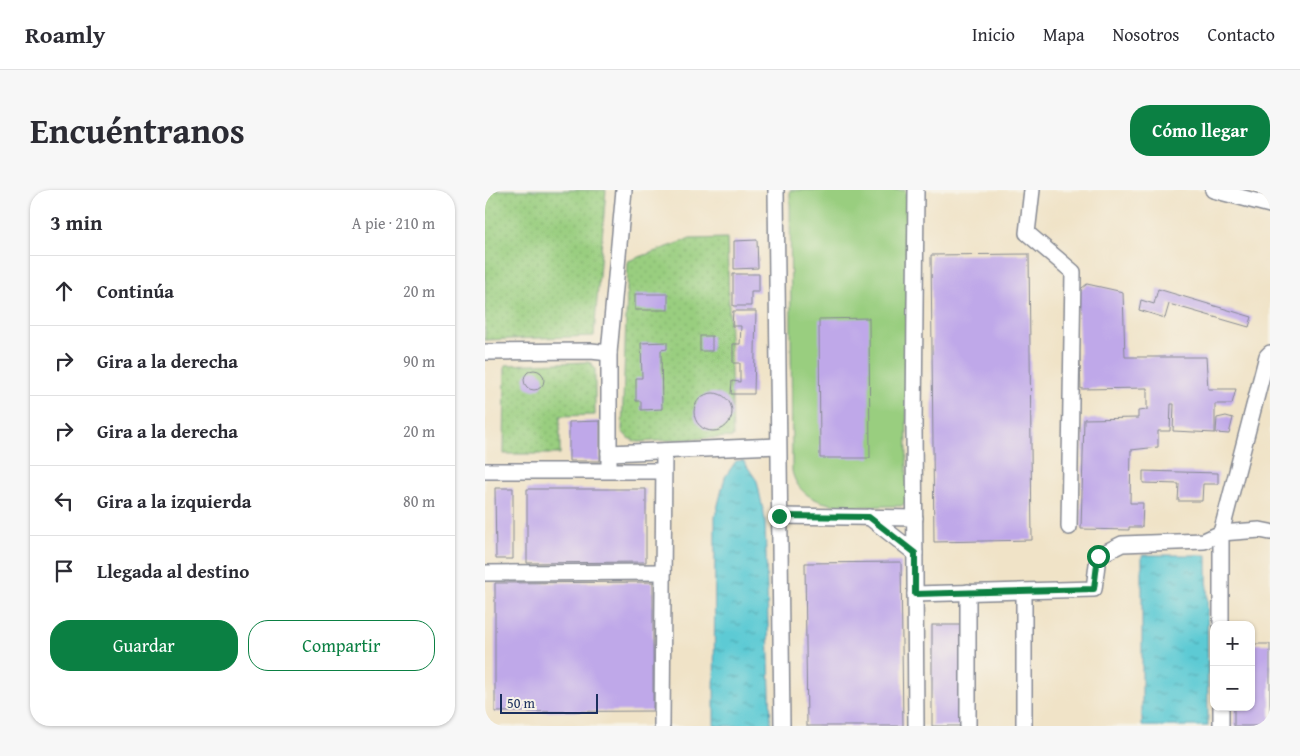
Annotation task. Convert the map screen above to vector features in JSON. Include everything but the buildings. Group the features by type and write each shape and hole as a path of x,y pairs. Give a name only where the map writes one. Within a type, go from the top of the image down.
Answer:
{"lane":[{"path":"609,470 609,353 624,190"},
{"path":"776,190 782,726"},
{"path":"916,190 916,726"},
{"path":"1032,190 1027,233 1073,272 1069,527"},
{"path":"1213,190 1270,205"},
{"path":"485,352 591,351 609,353"},
{"path":"1221,621 1221,533 1267,356 1270,353"},
{"path":"609,453 778,446"},
{"path":"662,726 664,451"},
{"path":"485,471 663,471"},
{"path":"779,516 915,518"},
{"path":"869,517 915,553"},
{"path":"915,594 1094,589 1098,556 1122,544 1204,541 1221,533 1260,530 1270,532"},
{"path":"485,573 663,572"},
{"path":"1024,591 1024,726"},
{"path":"968,592 968,726"},
{"path":"1221,711 1221,726"}],"green space":[{"path":"485,190 606,190 594,336 485,340"},
{"path":"790,190 905,190 907,502 901,506 853,506 821,502 808,495 798,485 792,471"},
{"path":"727,238 733,437 637,442 628,438 622,431 628,261 690,239"},
{"path":"591,363 595,369 595,415 560,416 560,454 504,454 505,365"}],"water":[{"path":"743,460 757,481 765,519 771,726 714,726 715,517 725,477 736,461"},
{"path":"1142,555 1207,555 1208,726 1142,726"}],"route":[{"path":"779,516 869,517 915,553 915,594 1094,589 1098,556"}]}
